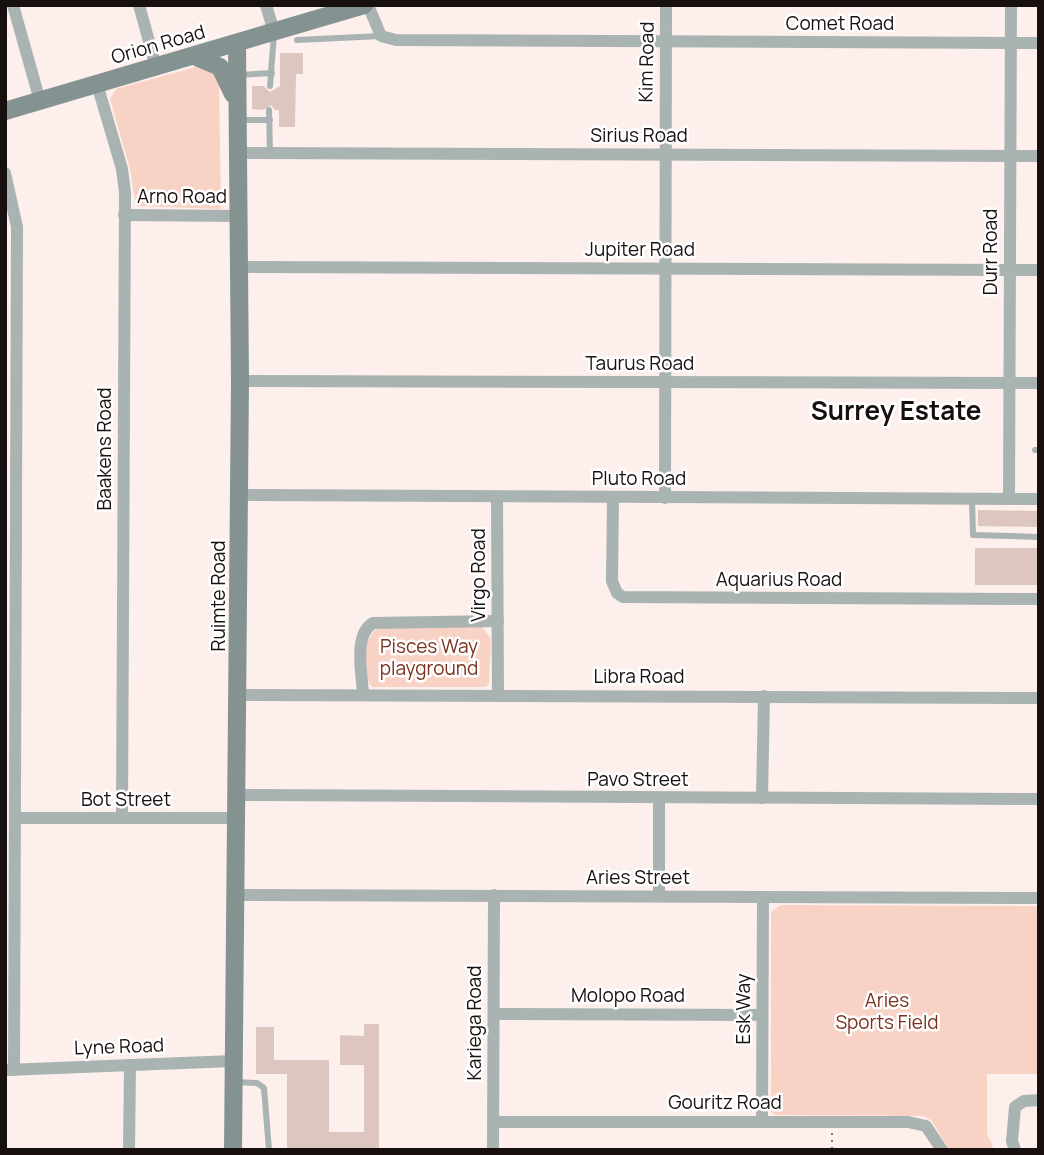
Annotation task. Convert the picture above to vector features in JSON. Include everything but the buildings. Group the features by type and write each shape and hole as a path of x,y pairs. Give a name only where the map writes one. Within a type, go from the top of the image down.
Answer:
{"street":[{"path":"13,5 40,101"},
{"path":"139,5 156,66"},
{"path":"266,5 274,32"},
{"path":"366,5 381,36"},
{"name":"Orion Road","path":"5,111 366,5"},
{"name":"Kim Road","path":"665,498 666,5"},
{"name":"Durr Road","path":"1009,499 1011,5"},
{"name":"Comet Road","path":"381,36 396,40 1039,43"},
{"name":"Ruimte Road","path":"233,1150 240,495 237,43"},
{"path":"194,55 220,66 239,113"},
{"name":"Baakens Road","path":"97,84 124,180 122,818"},
{"name":"Sirius Road","path":"239,153 1039,156"},
{"path":"5,173 17,227 15,818 9,1070"},
{"name":"Arno Road","path":"124,215 239,216"},
{"name":"Jupiter Road","path":"240,267 1039,270"},
{"name":"Taurus Road","path":"240,381 1039,383"},
{"name":"Pluto Road","path":"240,495 1039,499"},
{"name":"Virgo Road","path":"497,496 498,695"},
{"name":"Aquarius Road","path":"613,498 612,581 617,593 623,597 1039,599"},
{"path":"363,694 362,639 364,629 373,623 498,621"},
{"name":"Libra Road","path":"239,695 1039,698"},
{"path":"762,798 764,696"},
{"name":"Pavo Street","path":"237,795 1039,799"},
{"path":"659,798 659,896"},
{"name":"Bot Street","path":"15,818 237,818"},
{"name":"Aries Street","path":"236,895 1039,898"},
{"name":"Kariega Road","path":"493,1150 494,895"},
{"name":"Esk Way","path":"762,1121 763,897"},
{"name":"Molopo Road","path":"494,1014 762,1015"},
{"name":"Lyne Road","path":"9,1070 233,1061"},
{"path":"129,1150 130,1065"},
{"path":"1015,1150 1012,1141 1015,1107 1024,1101 1039,1100"},
{"name":"Gouritz Road","path":"493,1122 917,1123 934,1135 943,1150"}],"lane":[{"path":"270,86 274,32"},
{"path":"298,40 381,36"},
{"path":"238,76 272,73"},
{"path":"269,110 270,153"},
{"path":"239,113 270,120"},
{"path":"972,499 973,535 1039,537"},
{"path":"233,1082 257,1083 264,1088 270,1150"}],"path":[{"path":"832,1129 832,1150"}],"green space":[{"path":"195,67 208,68 216,74 219,84 221,209 136,206 130,169 110,99 116,89"},
{"name":"Pisces Way playground","path":"382,626 482,627 491,639 489,684 486,687 372,687 365,672 365,653 371,636"},
{"name":"Aries Sports Field","path":"781,905 1039,906 1039,1074 987,1074 987,1134 993,1146 990,1150 949,1150 932,1121 924,1116 776,1115 771,1112 771,912"}],"district":[{"name":"Surrey Estate","path":"896,410"}]}
